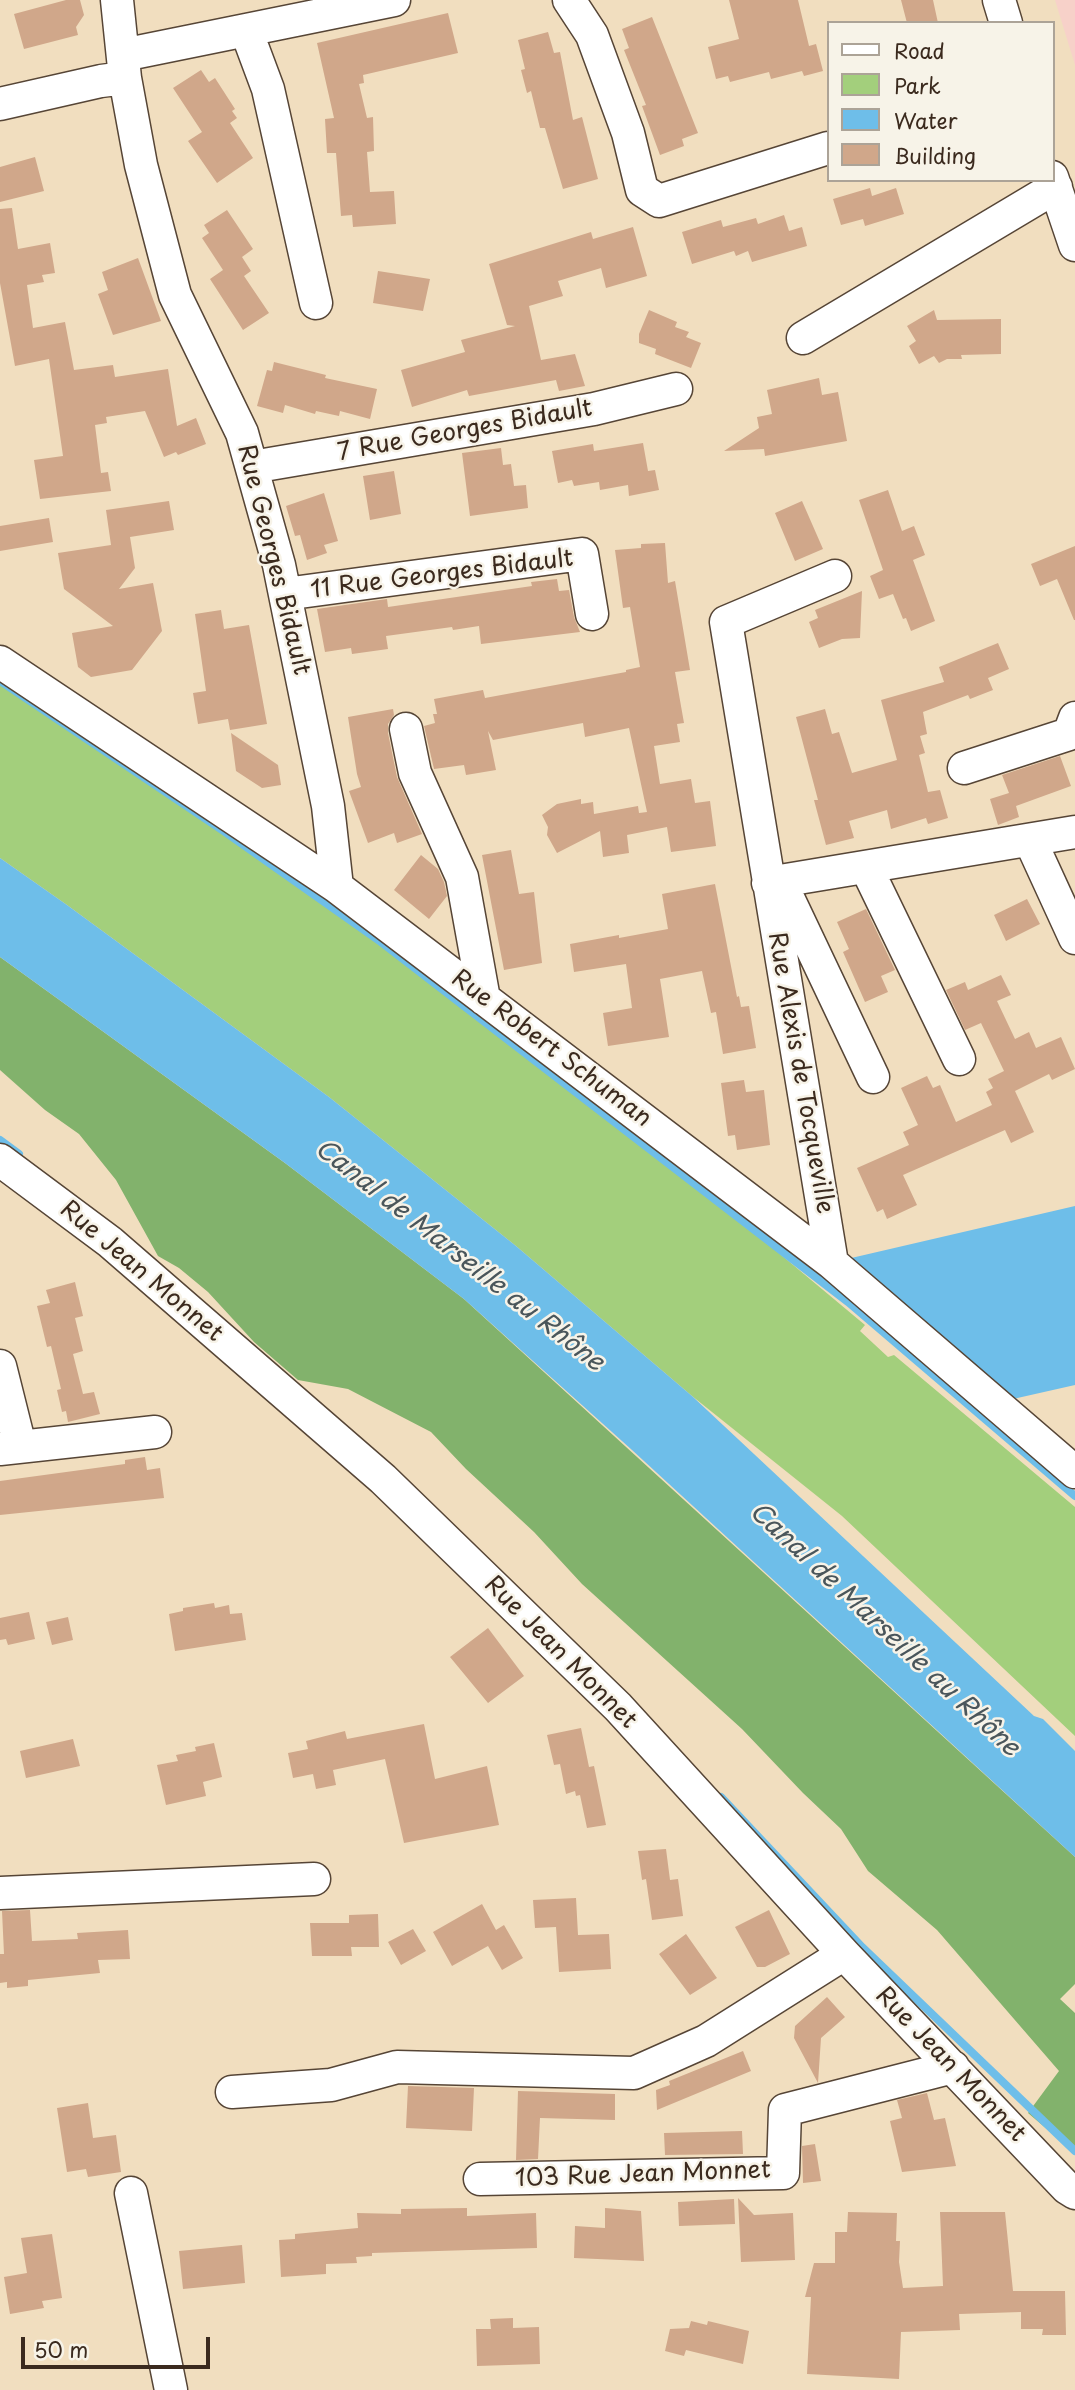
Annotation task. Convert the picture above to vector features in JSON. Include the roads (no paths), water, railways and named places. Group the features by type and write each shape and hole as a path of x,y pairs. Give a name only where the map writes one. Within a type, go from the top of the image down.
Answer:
{"street":[{"name":"Rue Georges Bidault","path":"117,0 124,67 141,165 175,295 242,433 285,594 328,806 337,887"},
{"path":"0,104 101,81 124,67 246,30 394,0"},
{"path":"569,0 592,35 628,133 642,190 659,201 827,148"},
{"path":"999,0 1005,21"},
{"path":"246,30 268,89 316,303"},
{"path":"803,338 1054,182 1075,245"},
{"name":"7 Rue Georges Bidault","path":"252,467 594,409 676,389"},
{"name":"11 Rue Georges Bidault","path":"285,594 582,554 592,614"},
{"name":"Rue Alexis de Tocqueville","path":"832,1263 774,882 726,622 835,576"},
{"name":"Rue Robert Schuman","path":"0,662 337,887 832,1263 1075,1472"},
{"path":"964,768 1069,734 1075,718"},
{"path":"406,729 415,773 462,877 484,999"},
{"path":"873,1077 774,882 1075,832"},
{"path":"1030,839 1075,938"},
{"path":"866,867 959,1059"},
{"name":"Rue Jean Monnet","path":"0,1160 110,1242 383,1479 618,1707 844,1954 1067,2188 1075,2193"},
{"path":"0,1366 10,1448 155,1432"},
{"path":"0,1893 314,1879"},
{"path":"233,2092 331,2085 397,2067 634,2073 706,2041 844,1954"},
{"name":"103 Rue Jean Monnet","path":"480,2179 783,2173 785,2110 953,2067"},
{"path":"131,2193 171,2390"}],"water":[{"name":"Canal de Marseille au Rhône","path":"0,858 329,1097 516,1246 692,1396 1034,1716 1043,1719 1075,1751 1075,1857 464,1299 285,1163 0,957"},
{"path":"1075,1206 1075,1385 1013,1399 847,1259"}],"waterway":[{"path":"0,681 225,832 381,942 848,1302 1075,1496"},
{"path":"0,1140 19,1154"},
{"path":"721,1797 862,1947 1075,2151"}]}
